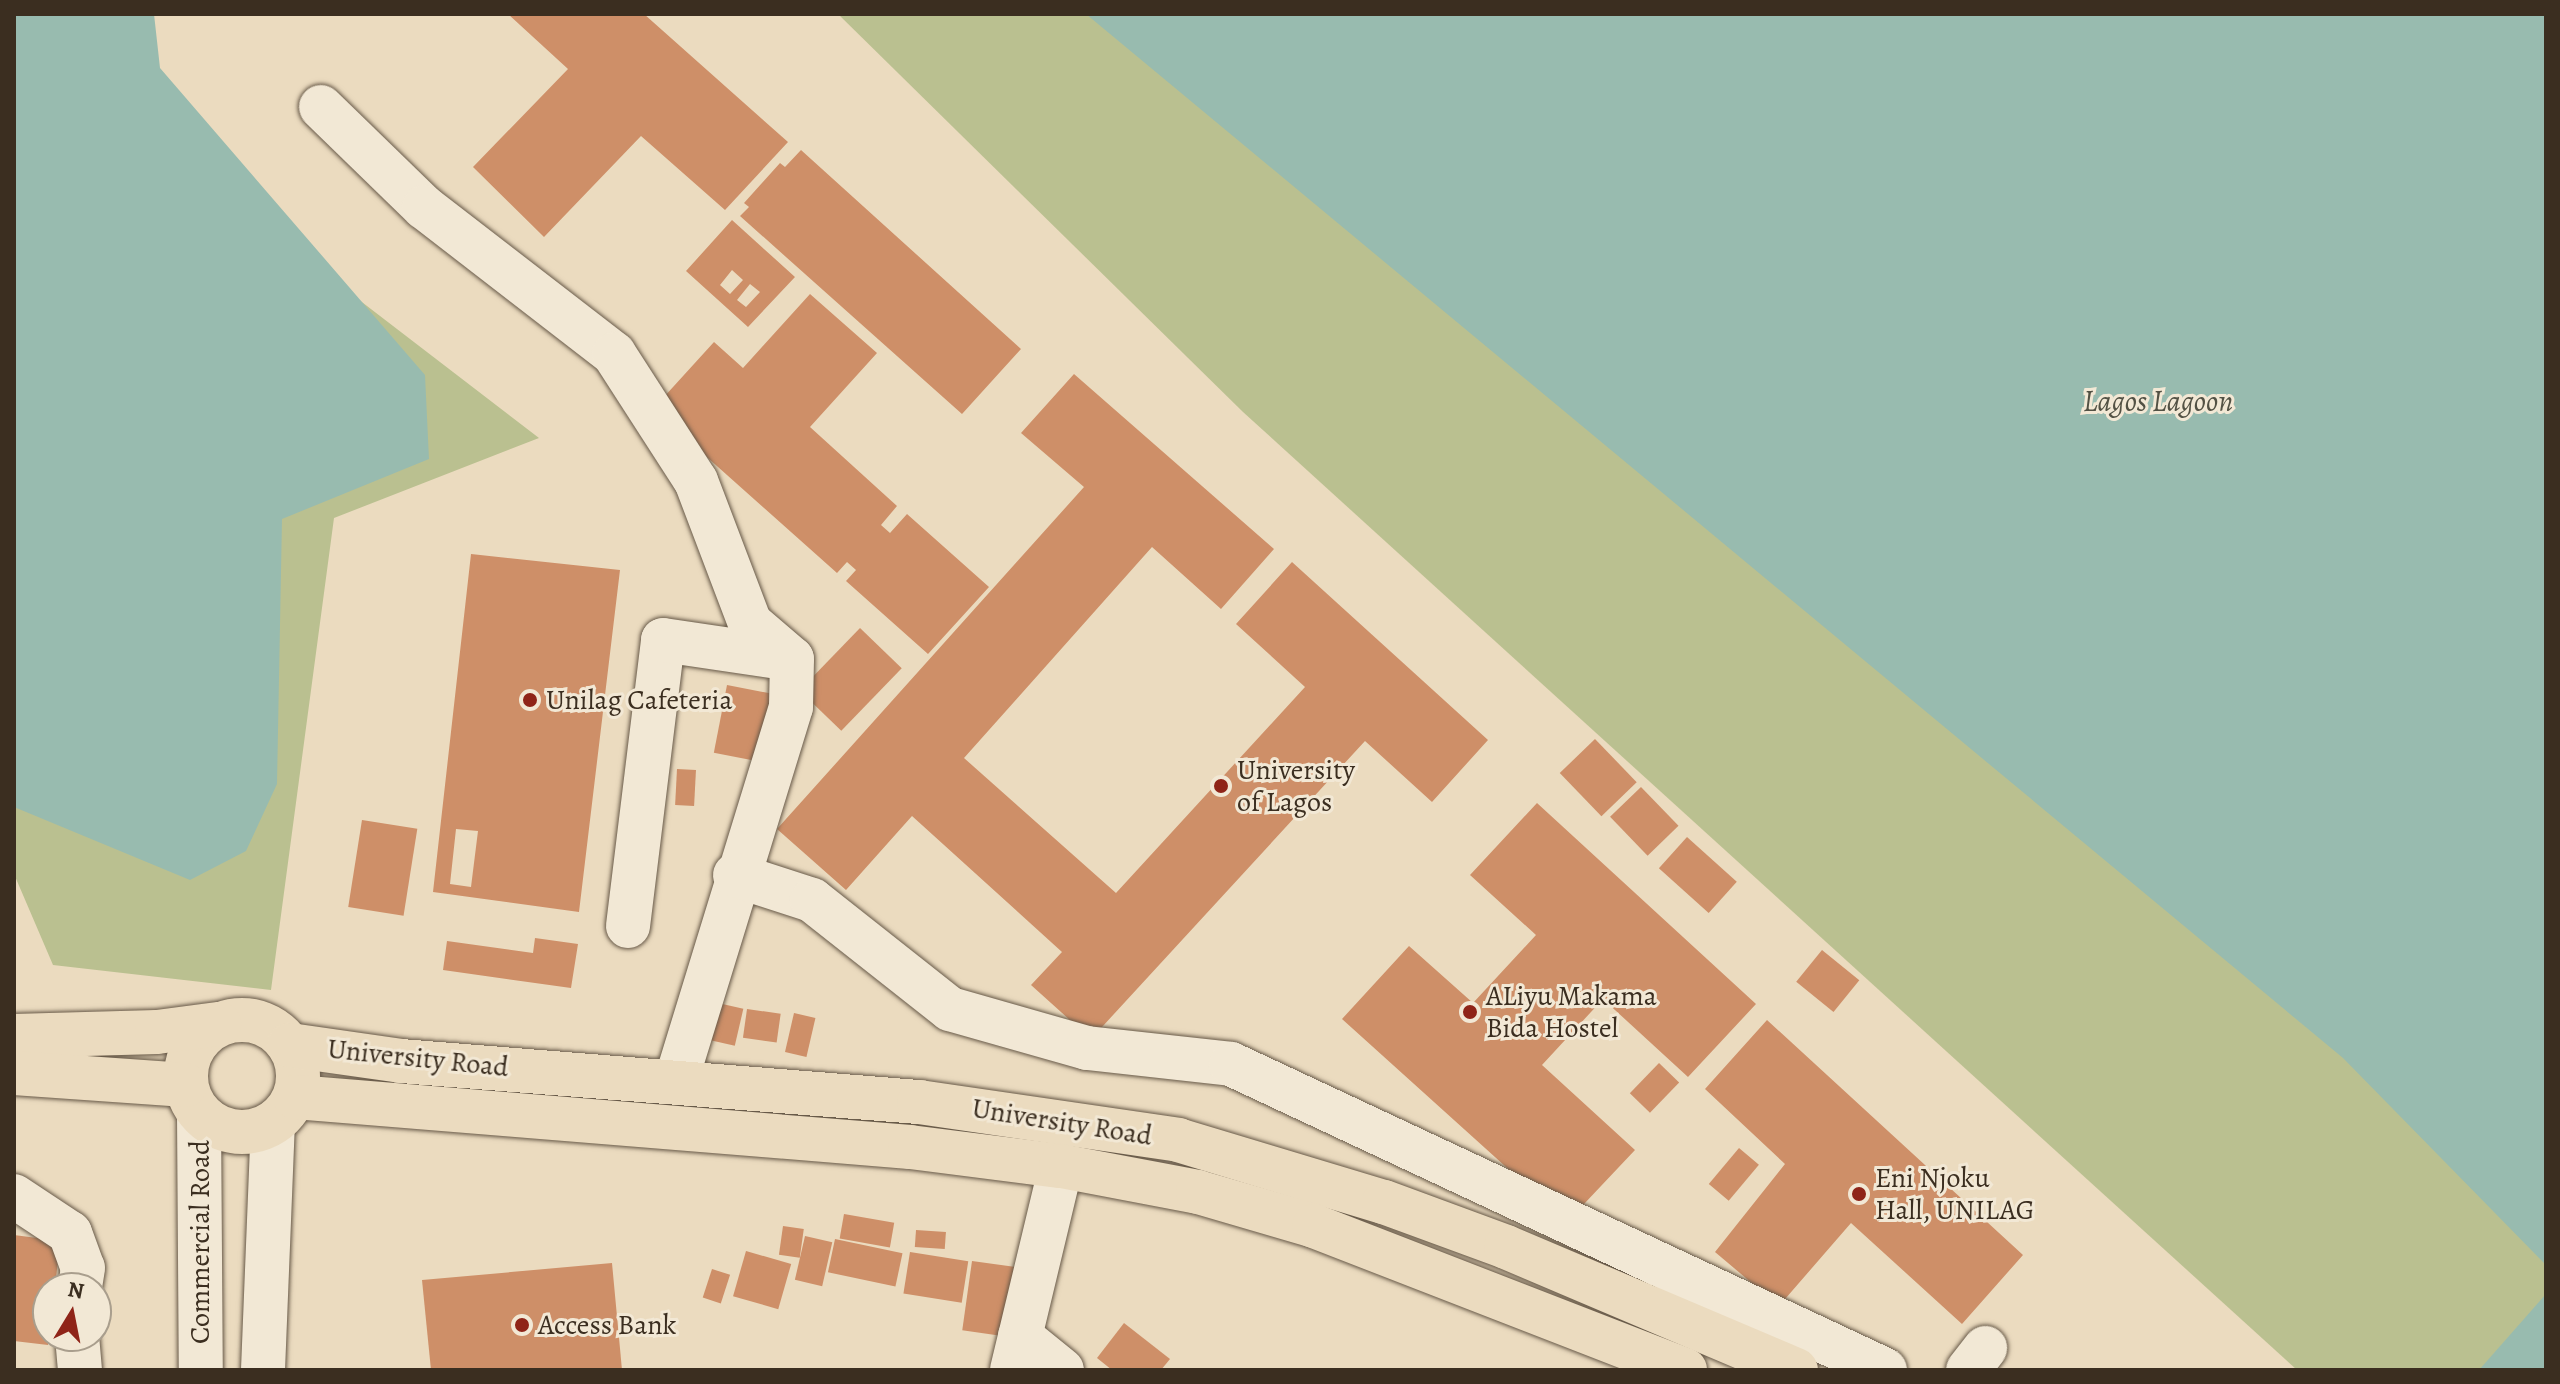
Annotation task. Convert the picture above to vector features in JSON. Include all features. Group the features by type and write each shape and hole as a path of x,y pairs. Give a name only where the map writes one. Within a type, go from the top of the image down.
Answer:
{"main road":[{"path":"14,1036 157,1032 258,1022 289,1045 299,1079 284,1110 235,1132 193,1100 14,1073"},
{"path":"193,1100 191,1048 219,1024"},
{"name":"University Road","path":"289,1045 401,1061 676,1081 748,1093 919,1102 1178,1140 1384,1202 1506,1247 1796,1370"},
{"name":"University Road","path":"284,1110 910,1147 1061,1166 1198,1192 1314,1226 1685,1370"}],"street":[{"path":"321,107 424,207 614,354 696,481 750,623 792,659"},
{"path":"628,926 663,640 792,659"},
{"path":"676,1081 735,875 791,707 792,659"},
{"path":"735,875 812,900 950,1009 1087,1048 1231,1064 1885,1370"},
{"name":"Commercial Road","path":"193,1100 201,1370"},
{"path":"263,1370 284,1110"},
{"path":"1061,1166 1016,1353 1062,1370"},
{"path":"14,1196 70,1233 82,1272"}],"green space":[{"path":"14,14 40,55 539,438 334,518 271,990 53,965 14,874"},
{"name":"Lagos Lagoon","path":"838,14 2546,14 2546,1370 2297,1370 1243,412"}],"water":[{"path":"14,14 154,14 160,68 425,375 429,459 282,519 277,784 246,851 190,880 14,807"},
{"name":"Lagos Lagoon","path":"1086,14 2546,14 2546,1265 2343,1058"},
{"path":"2546,1294 2546,1370 2479,1370"}],"building":[{"path":"508,14 644,14 788,142 725,210 641,136 544,237 473,167 568,69"},
{"path":"801,150 1021,349 962,414 740,216 749,207 744,203 780,163 785,167"},
{"path":"732,220 795,277 748,327 686,271","holes":["732,270 743,280 730,294 720,285","750,284 760,292 746,307 737,300"]},
{"path":"810,294 877,353 810,427 897,506 881,525 890,533 907,514 989,587 928,654 846,581 856,570 847,562 837,573 653,409 714,342 743,368"},
{"path":"1074,374 1274,549 1221,609 1152,547 964,758 1116,893 1305,687 1236,624 1292,562 1488,740 1432,802 1365,741 1091,1039 1031,985 1062,952 912,816 846,890 777,829 1084,487 1021,433"},
{"name":"Unilag Cafeteria","path":"471,554 620,570 579,912 433,892","holes":["456,829 478,831 471,887 450,884"]},
{"path":"860,628 902,668 841,731 800,691"},
{"path":"727,685 780,695 767,763 714,753"},
{"path":"1595,739 1637,782 1601,816 1560,773"},
{"path":"677,769 696,770 694,806 675,805"},
{"path":"1641,787 1679,826 1648,856 1610,817"},
{"name":"ALiyu Makama Bida Hostel","path":"1537,803 1756,1004 1688,1077 1603,999 1542,1065 1635,1150 1567,1222 1342,1019 1409,946 1473,1003 1536,935 1470,875"},
{"path":"362,820 417,829 404,916 348,907"},
{"path":"1687,837 1737,882 1709,913 1659,868"},
{"path":"535,938 578,944 571,988 443,970 447,941 533,953"},
{"path":"1822,950 1859,980 1834,1012 1796,982"},
{"path":"718,1003 743,1009 735,1046 709,1040"},
{"path":"747,1009 781,1014 777,1042 743,1038"},
{"path":"794,1013 815,1018 806,1057 785,1052"},
{"name":"Eni Njoku Hall, UNILAG","path":"1767,1020 2023,1255 1962,1324 1851,1223 1779,1306 1715,1252 1785,1164 1705,1089"},
{"path":"1659,1063 1679,1082 1650,1113 1630,1093"},
{"path":"1739,1148 1759,1165 1729,1201 1709,1184"},
{"path":"844,1214 894,1223 890,1247 840,1239"},
{"path":"783,1226 804,1229 800,1258 779,1255"},
{"path":"916,1230 946,1232 945,1249 915,1247"},
{"path":"14,1235 60,1241 57,1272 32,1272 32,1343 14,1341"},
{"path":"805,1236 832,1242 822,1286 795,1280"},
{"path":"835,1239 902,1253 895,1287 828,1272"},
{"path":"746,1251 791,1264 778,1309 733,1296"},
{"path":"910,1252 968,1261 962,1303 903,1293"},
{"path":"972,1261 1016,1267 1006,1336 962,1330"},
{"name":"Access Bank","path":"612,1263 622,1370 431,1370 422,1280"},
{"path":"712,1269 730,1275 721,1303 703,1298"},
{"path":"1124,1323 1170,1359 1161,1370 1112,1370 1097,1358"}],"place":[{"name":"Unilag Cafeteria","path":"530,700"},
{"name":"University of Lagos","path":"1221,786"},
{"name":"ALiyu Makama Bida Hostel","path":"1470,1012"},
{"name":"Eni Njoku Hall, UNILAG","path":"1859,1194"},
{"name":"Access Bank","path":"522,1325"}]}
